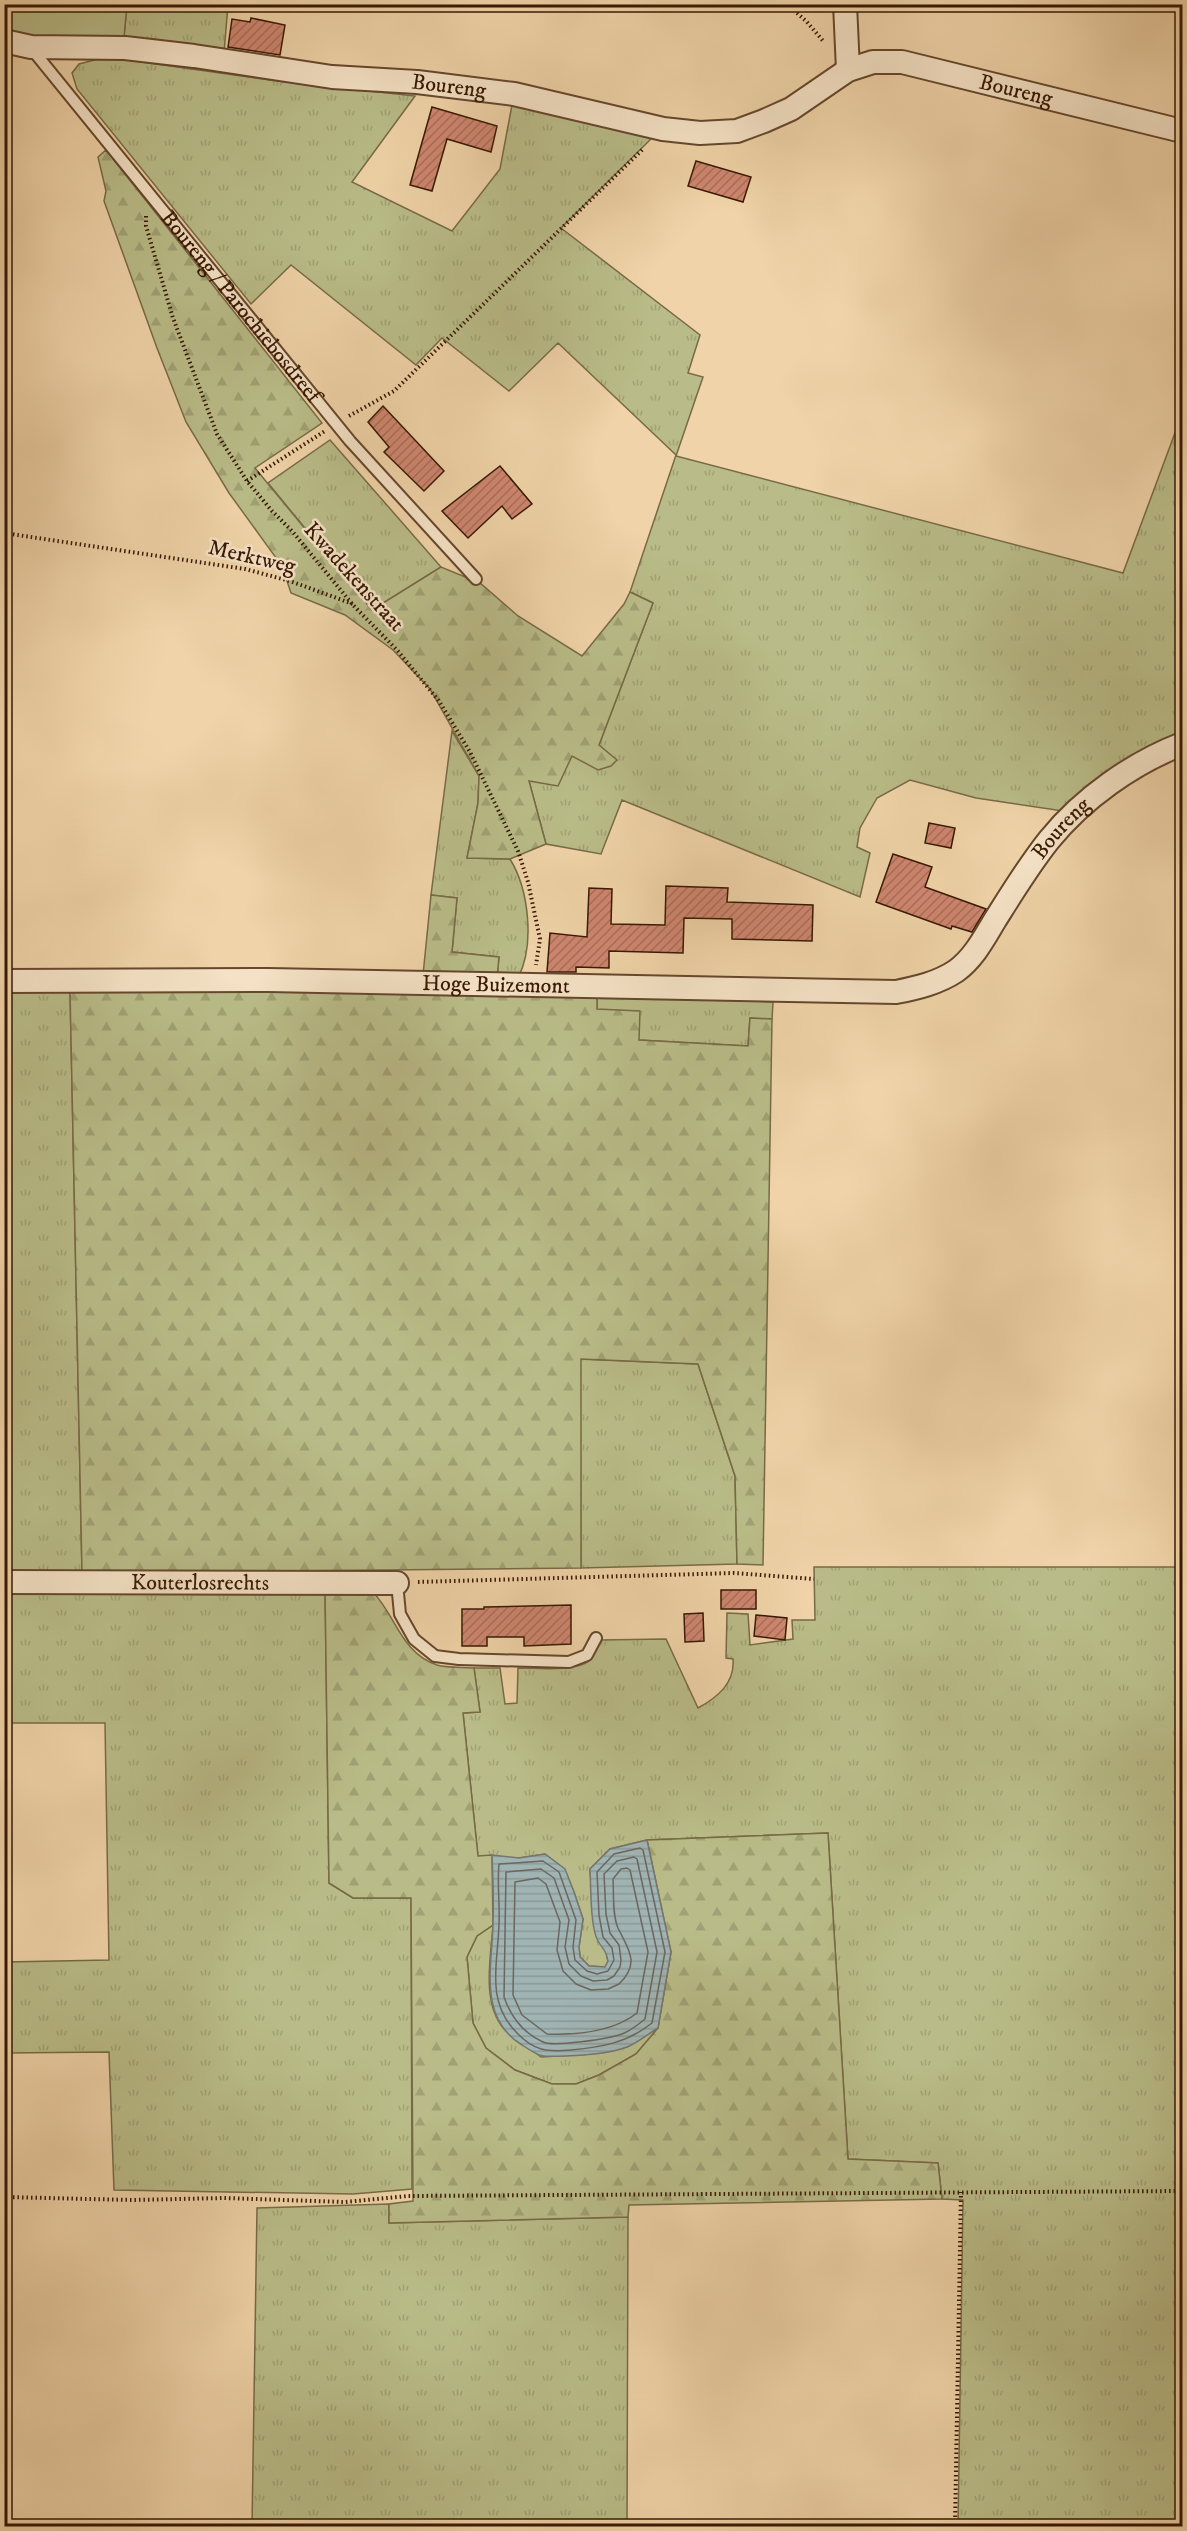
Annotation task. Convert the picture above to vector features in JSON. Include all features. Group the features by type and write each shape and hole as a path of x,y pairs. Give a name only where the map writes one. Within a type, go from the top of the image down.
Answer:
{"street":[{"path":"845,4 848,70"},
{"path":"4,42 31,47"},
{"name":"Boureng","path":"31,47 125,48 332,77 417,82 514,94 663,129 700,133 737,130 791,109 848,70 873,62 902,62 1182,130"},
{"name":"Boureng","path":"975,952 1036,857 1065,822 1114,781 1144,761 1182,744"},
{"name":"Hoge Buizemont","path":"4,981 268,980 896,992 922,987 940,979 957,970 975,952"},
{"name":"Kouterlosrechts","path":"4,1581 397,1582"}],"lane":[{"name":"Boureng / Parochiebosdreef","path":"31,47 336,424 476,579"},
{"path":"397,1582 400,1614 414,1639 435,1656 459,1659 569,1662 587,1655 596,1638"}],"path":[{"path":"787,4 807,22 848,70"},
{"path":"336,424 394,391 663,129"},
{"name":"Kwadekenstraat","path":"146,188 146,226 173,318 217,434 247,481 353,605 397,650 439,700 470,752 518,851 534,902 540,939 533,985"},
{"path":"247,481 311,440"},
{"name":"Merktweg","path":"4,533 245,569 290,581 353,605"},
{"path":"397,1582 734,1573 814,1579"},
{"path":"4,2197 133,2200 224,2198 345,2202 408,2196 1182,2191"},
{"path":"955,2526 961,2192"}],"green space":[{"path":"5,5 127,5 124,37 41,38 5,29"},
{"path":"127,5 228,5 224,53 124,37"},
{"path":"106,57 278,81 415,96 352,182 452,231 500,169 512,105 654,136 561,228 700,335 688,373 703,377 676,456 1123,573 1182,414 1182,733 1063,811 976,798 910,780 877,798 860,828 857,847 870,853 860,897 622,800 601,854 546,844 529,781 572,756 616,760 599,745 653,603 630,592 676,455 558,343 509,391 442,338 416,365 291,265 251,304 77,89 72,73 79,64"},
{"path":"106,150 322,423 255,468 372,610 441,567 480,583 518,616 582,656 624,604 630,592 653,603 599,745 617,760 611,766 598,770 572,756 558,786 529,781 546,844 510,859 467,858 478,803 479,776 430,689 393,650 345,615 291,593 282,566 229,493 186,422 104,201 106,191 98,157"},
{"path":"330,440 441,567 372,610 268,483"},
{"path":"452,731 479,776 478,803 467,858 510,859 522,886 528,918 528,934 527,950 518,978 497,978 499,957 452,952 457,898 431,895"},
{"path":"431,895 457,898 452,952 499,957 497,978 423,975"},
{"path":"70,990 82,1573 5,1571 5,991"},
{"path":"70,990 597,992 597,1009 640,1011 639,1040 748,1046 750,1018 772,1019 763,1565 737,1564 735,1476 698,1364 581,1359 581,1568 82,1573"},
{"path":"597,992 773,1002 772,1019 750,1018 748,1046 639,1040 597,1009"},
{"path":"580,1359 698,1364 735,1476 737,1564 581,1568"},
{"path":"814,1567 1182,1567 1182,2526 958,2526 963,2200 942,2199 938,2163 848,2159 828,1833 647,1840 610,1849 590,1869 593,1915 606,1951 608,1962 605,1967 589,1966 580,1957 583,1919 564,1869 545,1854 519,1858 478,1857 463,1713 480,1712 474,1668 500,1668 505,1704 517,1703 518,1668 575,1667 591,1659 600,1640 666,1639 698,1708 724,1688 731,1675 733,1659 726,1658 727,1613 748,1614 750,1645 793,1639 792,1620 815,1620"},
{"path":"325,1588 329,1883 353,1898 411,1898 412,2189 353,2194 114,2190 109,2052 5,2053 5,1962 109,1960 105,1723 5,1723 4,1591"},
{"path":"325,1588 370,1589 379,1598 414,1651 437,1665 474,1668 480,1712 463,1713 478,1856 492,1855 493,1925 477,1936 467,1957 473,2023 486,2048 515,2070 552,2084 576,2084 599,2075 636,2054 658,2028 671,1952 647,1840 828,1833 848,2159 938,2163 942,2199 629,2205 628,2217 389,2223 389,2204 413,2201 411,1898 353,1898 329,1883"},
{"path":"493,1925 489,1979 492,2006 504,2029 541,2057 591,2054 627,2047 658,2028 636,2054 599,2075 576,2084 552,2084 515,2070 486,2048 473,2023 467,1957 477,1936"},
{"path":"389,2204 389,2223 628,2217 627,2526 252,2526 257,2208"}],"water":[{"path":"647,1840 671,1952 658,2028 631,2045 612,2051 588,2055 550,2056 533,2052 508,2034 493,2006 490,1974 493,1915 492,1855 519,1858 545,1854 565,1869 583,1919 580,1957 589,1966 605,1967 607,1957 595,1935 590,1869 610,1849"}],"building":[{"path":"251,18 285,25 280,55 228,47 232,19 250,22"},
{"path":"432,107 497,126 491,152 447,139 432,191 410,185"},
{"path":"696,161 751,177 743,202 688,186"},
{"path":"383,406 444,471 424,491 384,452 389,447 368,422"},
{"path":"500,466 532,504 512,519 502,506 468,538 442,511"},
{"path":"929,823 955,828 951,848 925,843"},
{"path":"893,854 932,867 925,887 986,909 972,932 952,926 951,929 876,902"},
{"path":"666,886 728,888 727,902 813,905 812,941 732,939 732,919 684,918 683,953 609,951 609,968 576,967 576,972 547,972 550,933 587,937 589,888 612,889 611,924 665,925"},
{"path":"721,1590 756,1590 756,1609 721,1609"},
{"path":"571,1605 571,1644 524,1646 524,1637 487,1637 487,1646 462,1646 462,1609"},
{"path":"703,1613 704,1641 685,1642 684,1614"},
{"path":"756,1615 787,1618 785,1640 754,1636"}]}
